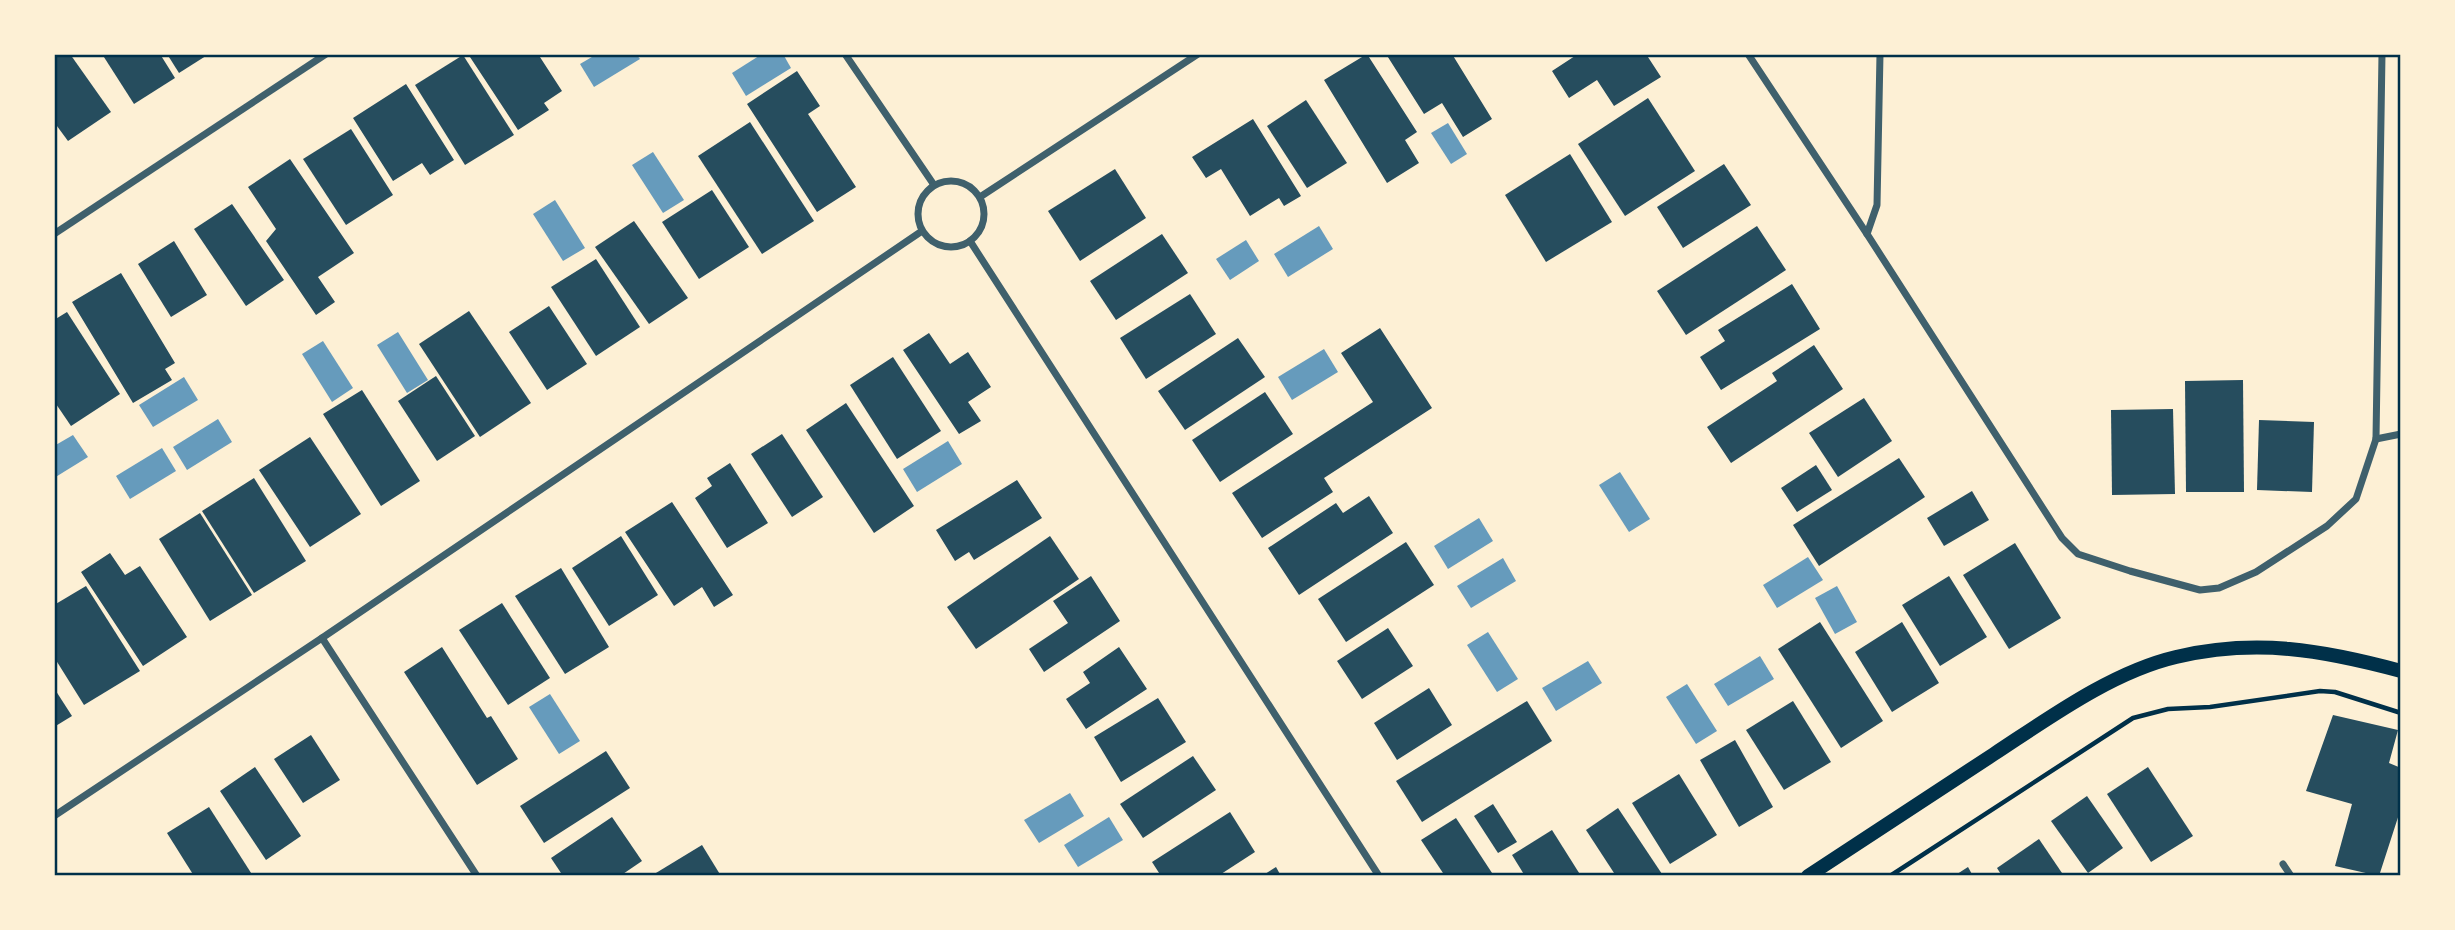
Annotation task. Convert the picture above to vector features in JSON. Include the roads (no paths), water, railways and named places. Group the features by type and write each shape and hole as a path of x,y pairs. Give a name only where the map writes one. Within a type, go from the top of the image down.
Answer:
{"main road":[{"path":"1808,876 2050,717 2118,679 2164,661 2216,650 2259,646 2343,655 2401,671"}],"street":[{"path":"54,233 326,54"},
{"path":"845,54 934,185"},
{"path":"980,197 1198,54"},
{"path":"1748,54 2062,538 2078,554 2200,590 2219,588 2256,572 2327,526 2356,499 2376,439 2382,54"},
{"path":"1867,234 1877,205 1880,54"},
{"path":"943,181 954,181 974,189 980,197 984,206 982,226 970,241 960,246 938,245 922,231 918,221 920,200 934,185 943,181"},
{"path":"54,816 322,638 922,231"},
{"path":"970,241 1379,876"},
{"path":"2376,439 2401,434"},
{"path":"322,638 477,876"},
{"path":"2283,864 2291,876"}],"water":[{"path":"597,54 636,54 640,59 594,87 580,64"},
{"path":"762,54 783,54 791,68 746,96 732,73"},
{"path":"1448,123 1467,154 1451,164 1431,133"},
{"path":"653,152 684,200 663,213 632,165"},
{"path":"555,200 585,248 563,261 533,214"},
{"path":"1319,226 1333,249 1288,277 1274,254"},
{"path":"1246,240 1259,261 1230,280 1216,259"},
{"path":"398,332 428,380 407,393 377,345"},
{"path":"323,341 353,388 332,402 302,354"},
{"path":"1324,349 1338,372 1292,400 1278,377"},
{"path":"184,377 198,400 153,427 139,405"},
{"path":"218,419 232,442 187,470 173,447"},
{"path":"73,435 88,457 54,478 54,446"},
{"path":"948,441 962,464 917,492 903,469"},
{"path":"162,448 176,471 130,499 116,476"},
{"path":"1620,472 1650,519 1629,532 1599,485"},
{"path":"1479,518 1493,541 1448,569 1434,546"},
{"path":"1808,557 1823,580 1777,608 1763,585"},
{"path":"1503,558 1516,581 1471,608 1457,586"},
{"path":"1837,586 1857,622 1835,634 1815,598"},
{"path":"1488,632 1518,679 1497,692 1467,645"},
{"path":"1760,656 1774,679 1728,706 1714,684"},
{"path":"1588,661 1602,683 1556,711 1542,688"},
{"path":"1687,684 1717,731 1696,744 1666,697"},
{"path":"550,694 580,741 559,754 529,707"},
{"path":"1070,793 1084,816 1039,843 1024,820"},
{"path":"1109,817 1123,840 1078,867 1064,845"}]}
